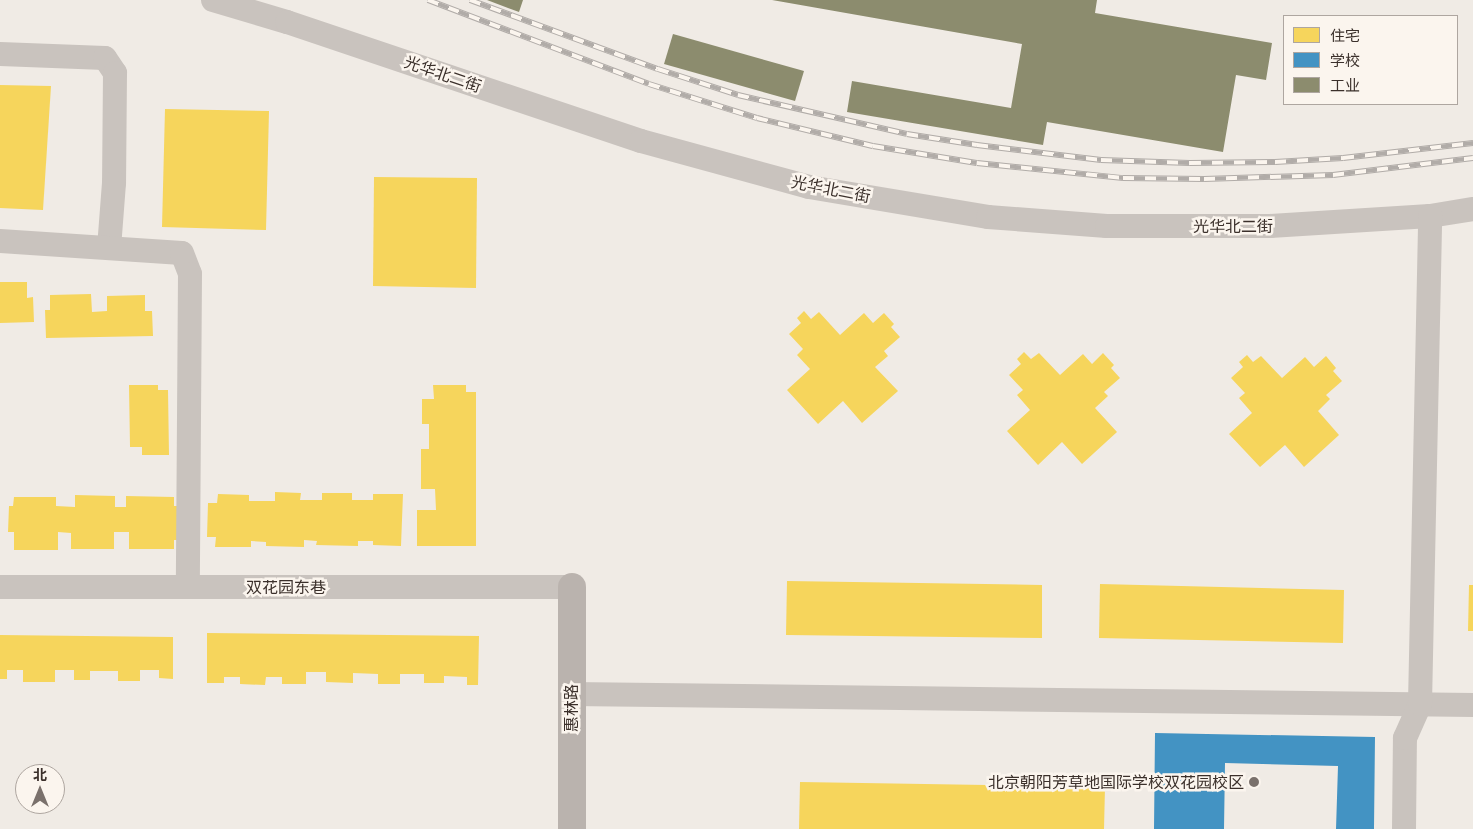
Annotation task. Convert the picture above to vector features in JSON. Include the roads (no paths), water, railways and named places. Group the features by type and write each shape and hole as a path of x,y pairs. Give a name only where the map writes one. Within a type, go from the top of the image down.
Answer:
{"street":[{"name":"光华北二街","path":"213,0 287,22 641,141 809,187 988,217 1107,226 1270,226 1430,216 1473,209"},
{"path":"0,54 105,58 115,73 114,184 109,248"},
{"path":"1404,829 1405,738 1420,704 1430,216"},
{"path":"0,241 182,253 190,274 188,587"},
{"name":"双花园东巷","path":"0,587 572,587"},
{"name":"惠林路","path":"572,587 572,829"},
{"path":"571,694 1473,705"}],"railway":[{"path":"428,0 649,84 757,118 873,146 977,163 1123,178 1204,179 1333,175 1473,158"},
{"path":"470,0 658,69 738,95 907,134 977,145 1101,160 1190,163 1275,162 1343,158 1473,143"}],"place":[{"name":"北京朝阳芳草地国际学校双花园校区","path":"1254,782"}]}
